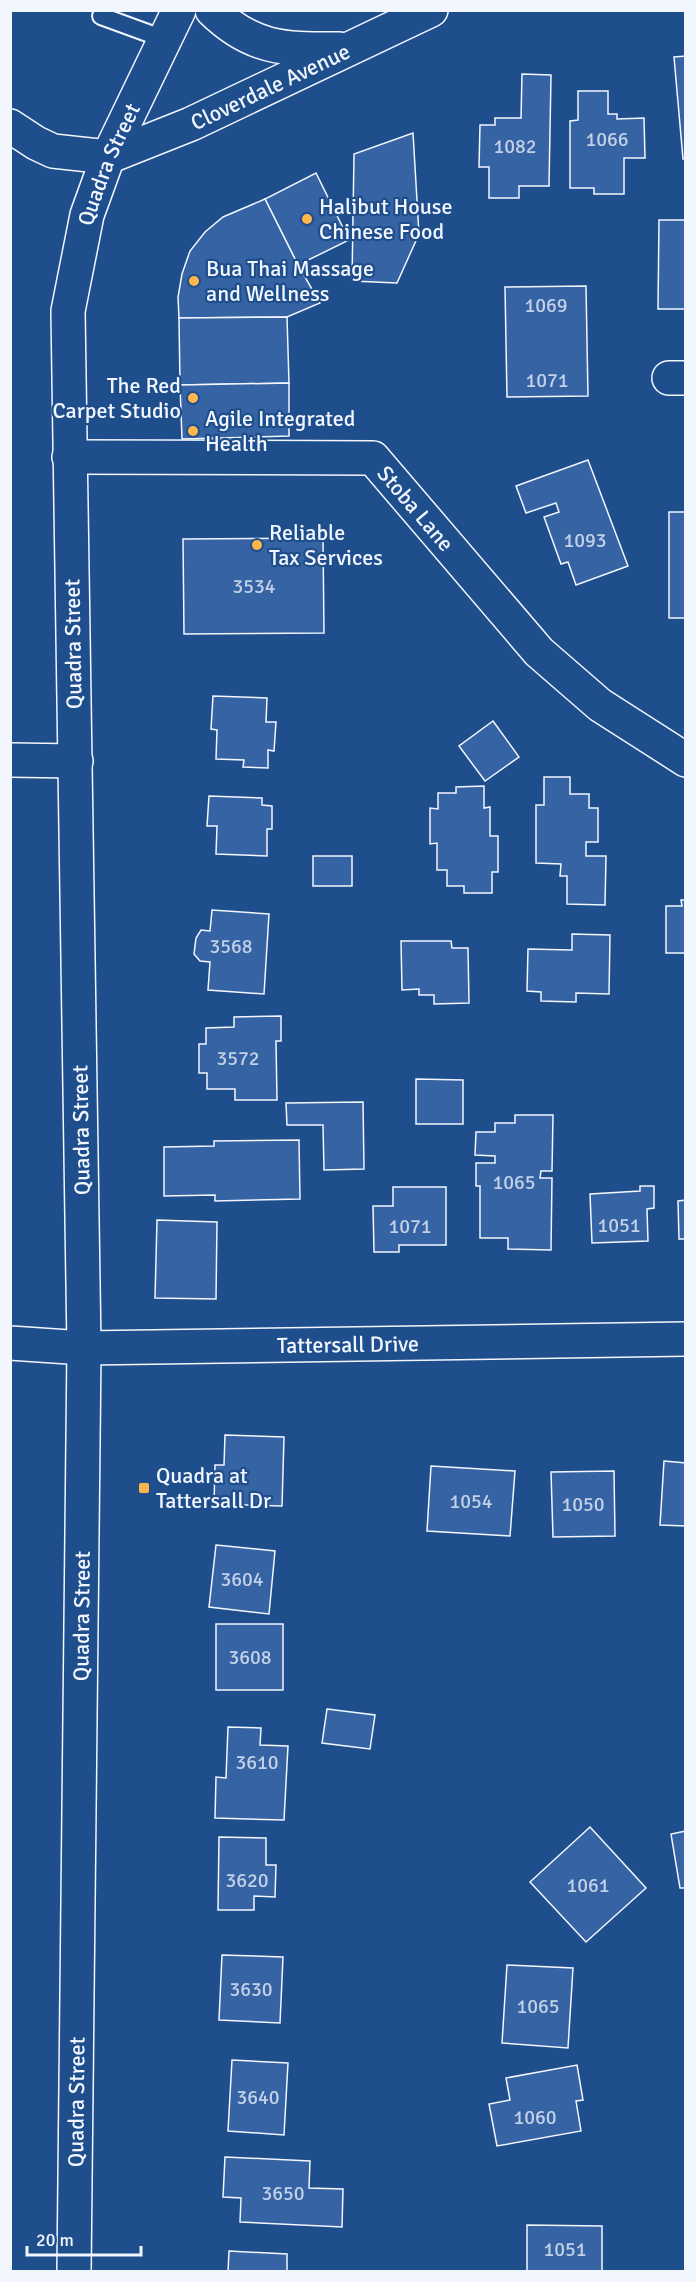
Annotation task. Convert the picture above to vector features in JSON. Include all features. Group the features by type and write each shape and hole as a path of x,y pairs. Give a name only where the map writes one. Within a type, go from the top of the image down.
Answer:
{"main road":[{"name":"Quadra Street","path":"74,2271 84,1348 68,311 87,215 108,157 179,10"},
{"path":"212,10 225,23 249,39 292,49 350,49"},
{"name":"Cloverdale Avenue","path":"108,157 191,124 350,49 384,26 430,10"},
{"path":"10,126 53,151 108,157"},
{"name":"Stoba Lane","path":"69,457 373,458 539,652 600,705 686,760"},
{"path":"10,760 76,761"},
{"name":"Tattersall Drive","path":"10,1343 84,1348 686,1339"}],"lane":[{"path":"101,16 164,39"}],"building":[{"path":"686,56 686,159 683,159 674,57"},
{"path":"522,74 551,75 549,186 519,186 519,198 489,198 489,167 479,167 480,125 495,125 495,118 521,118"},
{"path":"578,91 608,91 608,114 617,114 617,119 644,118 645,158 624,158 624,194 594,194 594,188 570,188 570,121 578,120"},
{"path":"413,133 419,234 397,283 352,281 354,154"},
{"name":"Halibut House Chinese Food","path":"316,173 349,240 298,265 265,199"},
{"path":"265,199 320,303 287,317 179,318 178,297 182,274 190,251 205,232 223,217"},
{"path":"659,220 686,220 686,309 658,309"},
{"path":"586,286 588,396 507,397 505,287"},
{"path":"287,317 289,383 180,385 179,318"},
{"path":"289,383 289,436 182,439 180,385"},
{"path":"588,460 628,566 576,585 568,562 561,564 544,517 559,512 556,503 526,513 516,486"},
{"path":"669,512 686,512 686,618 669,618"},
{"path":"323,538 324,633 184,634 183,539"},
{"path":"213,696 267,698 266,722 276,722 274,751 268,750 268,768 243,767 244,760 216,759 217,730 211,729"},
{"path":"493,721 519,757 485,781 459,746"},
{"path":"544,777 570,777 570,794 589,794 589,808 598,808 598,842 586,842 586,856 606,856 605,905 567,904 567,876 560,876 561,864 536,863 536,805 544,805"},
{"path":"484,786 484,808 490,807 490,836 498,836 498,872 492,872 492,893 464,893 464,886 447,886 447,870 437,870 437,843 430,844 430,808 438,809 438,793 456,793 456,787"},
{"path":"209,796 262,798 262,805 272,806 272,829 267,829 267,856 216,854 217,826 207,826"},
{"path":"313,856 352,856 352,886 313,886"},
{"path":"681,900 686,900 686,953 666,953 666,906 682,906"},
{"path":"212,910 269,914 264,994 208,990 210,962 200,961 194,954 196,938 201,930 210,931"},
{"path":"572,934 610,935 609,994 576,993 576,1002 541,1001 541,992 527,991 528,949 572,950"},
{"path":"401,941 451,941 452,948 468,948 469,1003 434,1004 434,995 419,995 419,989 402,990"},
{"path":"281,1016 281,1041 276,1041 277,1100 235,1100 235,1089 207,1089 207,1073 199,1073 199,1044 206,1044 206,1028 234,1027 234,1017"},
{"path":"416,1079 463,1080 463,1124 416,1124"},
{"path":"363,1102 364,1169 324,1170 323,1125 287,1125 286,1103"},
{"path":"515,1115 553,1115 552,1171 541,1171 540,1178 552,1178 551,1250 508,1249 508,1238 480,1238 480,1186 476,1186 476,1163 495,1163 495,1156 475,1155 476,1132 495,1132 495,1123 515,1123"},
{"path":"299,1140 300,1199 215,1201 215,1195 164,1196 164,1147 214,1146 214,1141"},
{"path":"640,1186 654,1186 654,1208 647,1209 648,1241 592,1243 590,1194 640,1191"},
{"path":"393,1187 446,1187 446,1245 399,1245 399,1252 374,1252 373,1206 393,1206"},
{"path":"686,1200 686,1239 679,1239 678,1201"},
{"path":"157,1220 217,1222 216,1299 155,1298"},
{"path":"225,1435 284,1437 282,1506 214,1504 215,1465 224,1465"},
{"path":"664,1461 686,1463 686,1526 660,1525"},
{"path":"431,1466 515,1471 510,1536 427,1531"},
{"path":"614,1471 615,1536 553,1537 551,1472"},
{"path":"216,1545 275,1551 269,1614 209,1607"},
{"path":"216,1624 283,1624 283,1690 216,1690"},
{"path":"327,1709 375,1715 370,1749 322,1743"},
{"path":"228,1727 261,1728 260,1745 288,1746 284,1820 215,1818 216,1777 226,1778"},
{"path":"590,1827 646,1888 586,1942 530,1882"},
{"path":"686,1831 686,1888 680,1888 671,1834"},
{"path":"219,1837 266,1838 266,1865 276,1865 275,1897 254,1896 254,1910 218,1910"},
{"path":"222,1955 283,1957 280,2023 219,2020"},
{"path":"507,1965 573,1968 568,2048 502,2043"},
{"path":"232,2060 288,2063 284,2135 228,2131"},
{"path":"577,2065 583,2100 576,2101 581,2131 497,2146 489,2104 510,2100 506,2078"},
{"path":"225,2157 310,2161 309,2188 343,2189 342,2227 240,2222 241,2198 223,2197"},
{"path":"527,2225 602,2226 602,2272 527,2272"},
{"path":"229,2251 287,2254 287,2272 228,2272"}],"place":[{"name":"Halibut House Chinese Food","path":"307,219"},
{"name":"Bua Thai Massage and Wellness","path":"194,281"},
{"name":"The Red Carpet Studio","path":"193,398"},
{"name":"Agile Integrated Health","path":"193,431"},
{"name":"Reliable Tax Services","path":"257,545"},
{"name":"Quadra at Tattersall Dr","path":"144,1488"}]}
